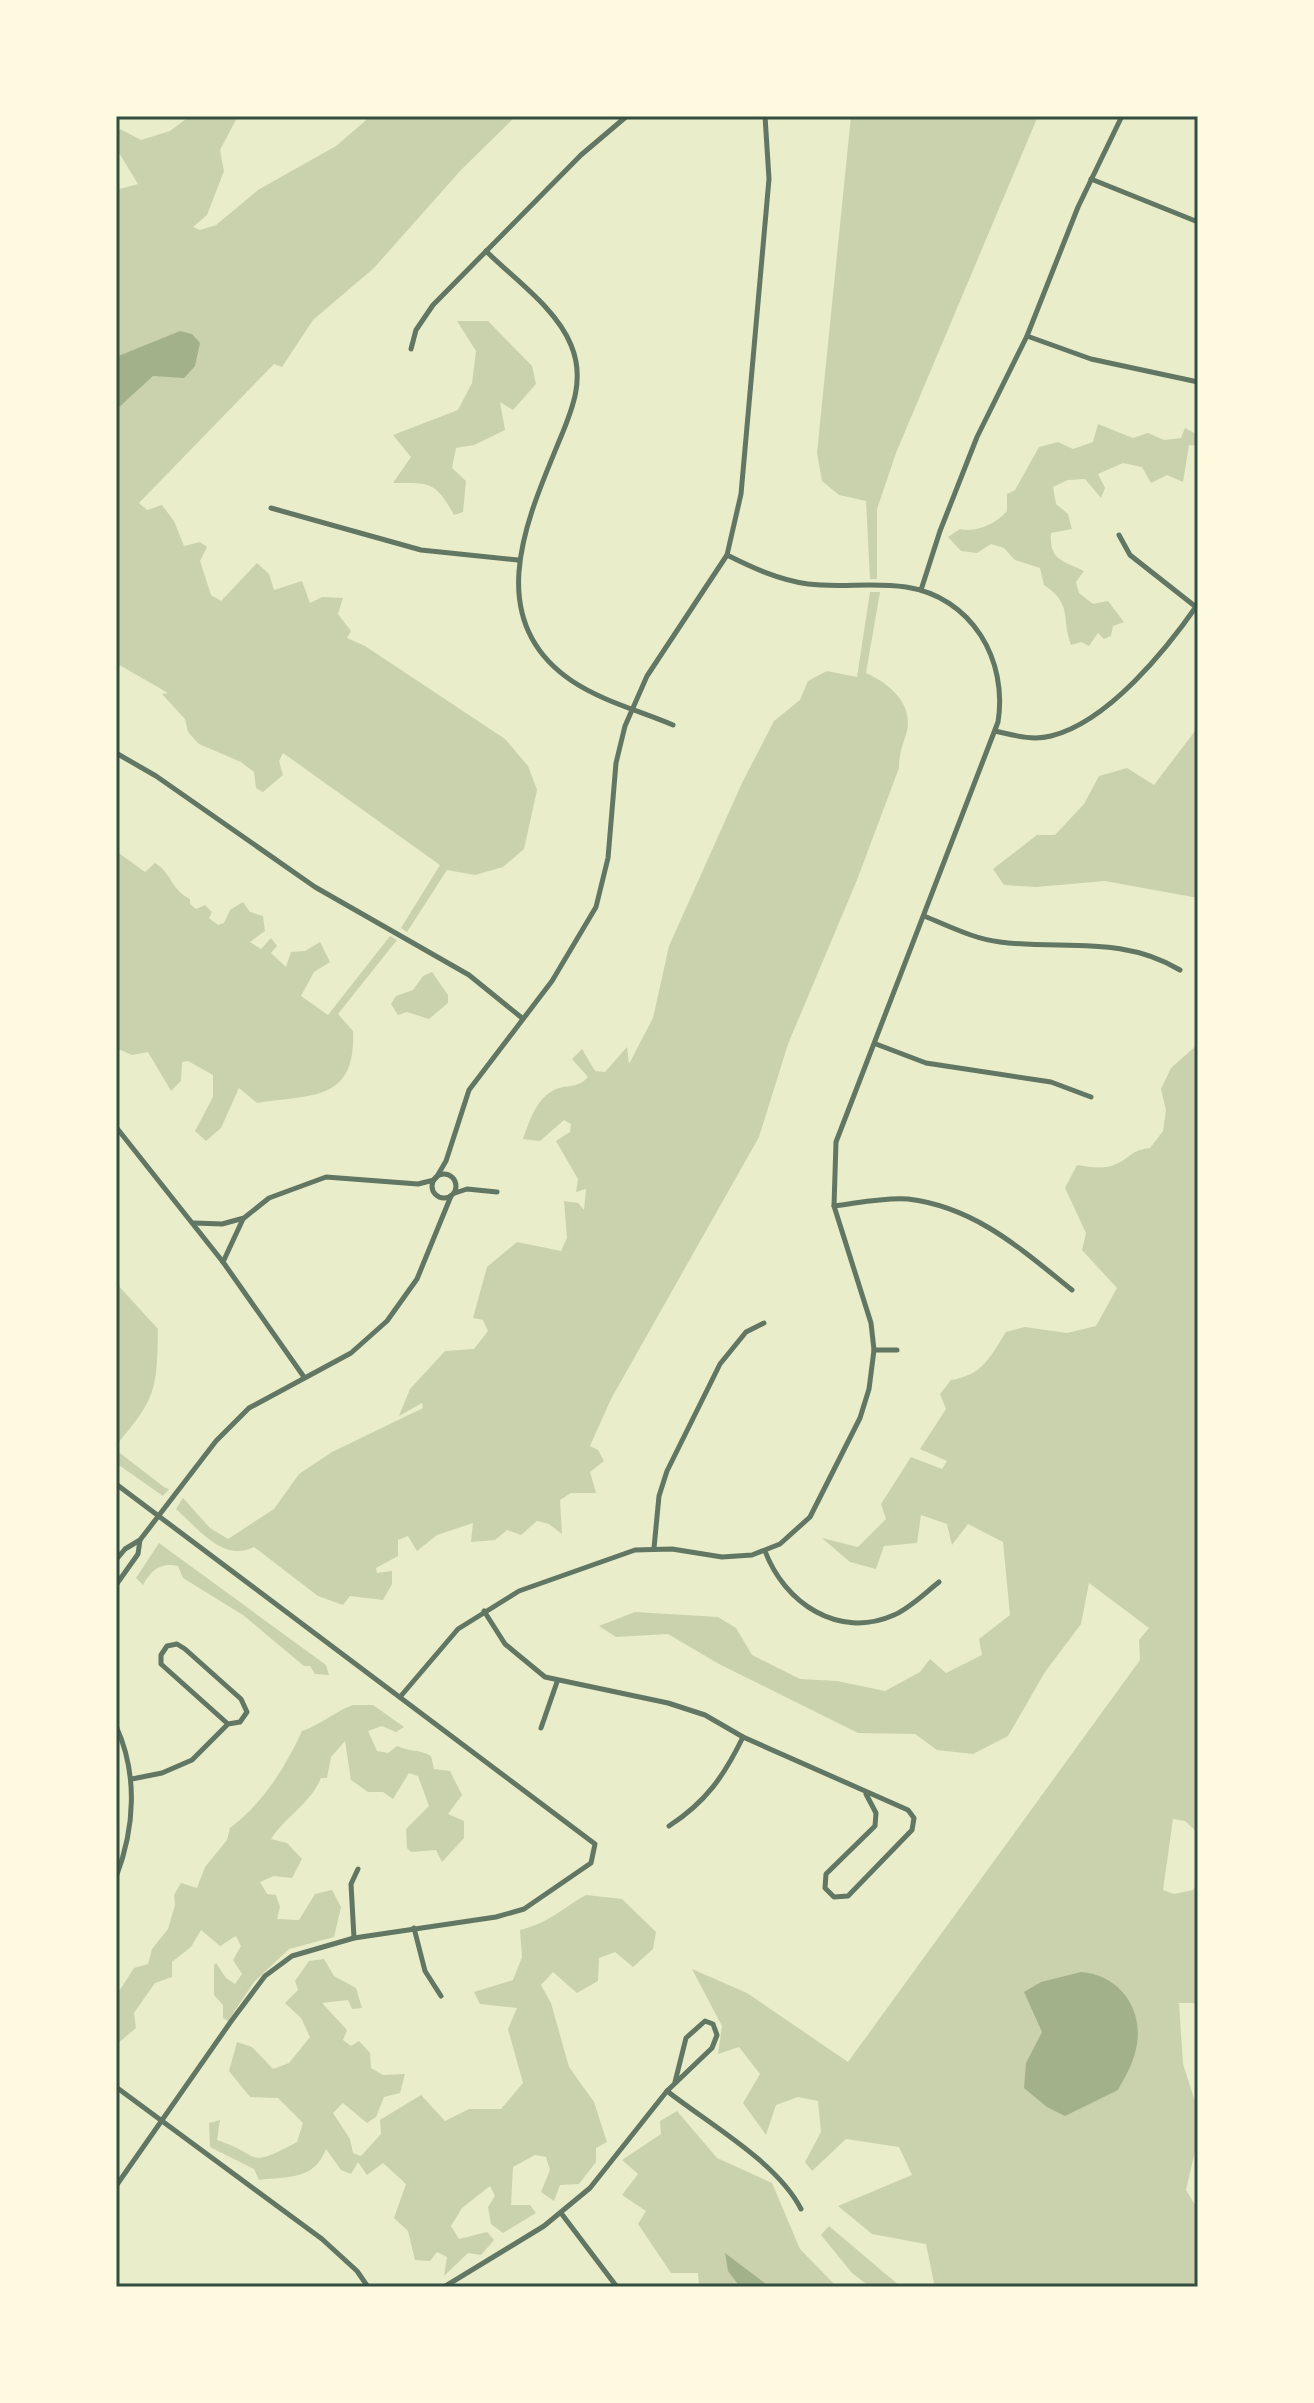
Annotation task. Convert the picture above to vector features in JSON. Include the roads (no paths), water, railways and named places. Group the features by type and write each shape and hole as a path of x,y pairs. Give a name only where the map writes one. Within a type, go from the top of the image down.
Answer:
{"street":[{"path":"411,349 424,316 581,155 627,116"},
{"path":"440,1220 435,1179 446,1161 469,1090 571,952 602,891 616,763 632,707 653,666 727,555 741,494 769,179 765,116"},
{"path":"921,590 940,531 977,437 1027,336 1091,179 1122,116"},
{"path":"1091,179 1198,222"},
{"path":"486,251 555,320 576,361 573,408 528,515 518,560 523,610 550,662 584,688 673,725"},
{"path":"1027,336 1091,359 1198,382"},
{"path":"271,508 421,550 518,560"},
{"path":"995,731 1021,737 1049,737 1080,722 1149,666 1197,605 1130,555 1119,535"},
{"path":"400,1697 458,1629 519,1591 592,1562 654,1548 722,1557 765,1551 796,1532 821,1502 865,1403 874,1350 871,1323 834,1206 836,1142 995,731 1001,696 992,650 962,614 921,590 805,583 759,571 727,555"},
{"path":"116,753 156,776 315,887 469,975 522,1018"},
{"path":"924,916 1001,942 1095,944 1124,948 1163,960 1180,970"},
{"path":"876,1044 926,1063 1051,1082 1091,1097"},
{"path":"116,1127 223,1262 304,1377"},
{"path":"116,1560 125,1549 140,1540 216,1441 249,1408 351,1353 387,1321 417,1279 452,1195 454,1180 446,1161"},
{"path":"193,1223 222,1224 244,1218 269,1198 326,1177 418,1184 446,1175 467,1189"},
{"path":"418,1184 436,1194 452,1195 467,1189 497,1192"},
{"path":"834,1206 905,1199 953,1208 996,1230 1072,1290"},
{"path":"223,1262 244,1218"},
{"path":"654,1548 659,1496 667,1471 720,1364 746,1332 764,1323"},
{"path":"874,1350 897,1350"},
{"path":"116,1484 595,1844 591,1863 524,1909 496,1917 354,1938 292,1956 265,1976 116,2186"},
{"path":"116,1585 138,1554 140,1540"},
{"path":"765,1551 775,1577 798,1602 820,1615 845,1621 861,1622 895,1615 939,1582"},
{"path":"484,1611 511,1650 529,1667 557,1682 678,1706 705,1715 743,1737 908,1810 915,1823 848,1896 834,1897 825,1888 826,1874 875,1826 876,1813 866,1794"},
{"path":"132,1779 162,1773 192,1760 228,1724 245,1718 246,1705 185,1649 177,1644 167,1646 161,1655 161,1664 228,1724"},
{"path":"541,1728 557,1682"},
{"path":"116,1726 132,1779 128,1833 116,1877"},
{"path":"669,1826 706,1799 720,1782 743,1737"},
{"path":"354,1938 351,1884 358,1869"},
{"path":"414,1928 425,1971 441,1996"},
{"path":"444,2287 561,2213 590,2188 667,2091 712,2048 717,2035 713,2024 705,2021 686,2038 675,2082"},
{"path":"116,2087 322,2239 357,2271 368,2287"},
{"path":"667,2091 774,2173 790,2189 801,2209"},
{"path":"561,2213 617,2287"}]}
